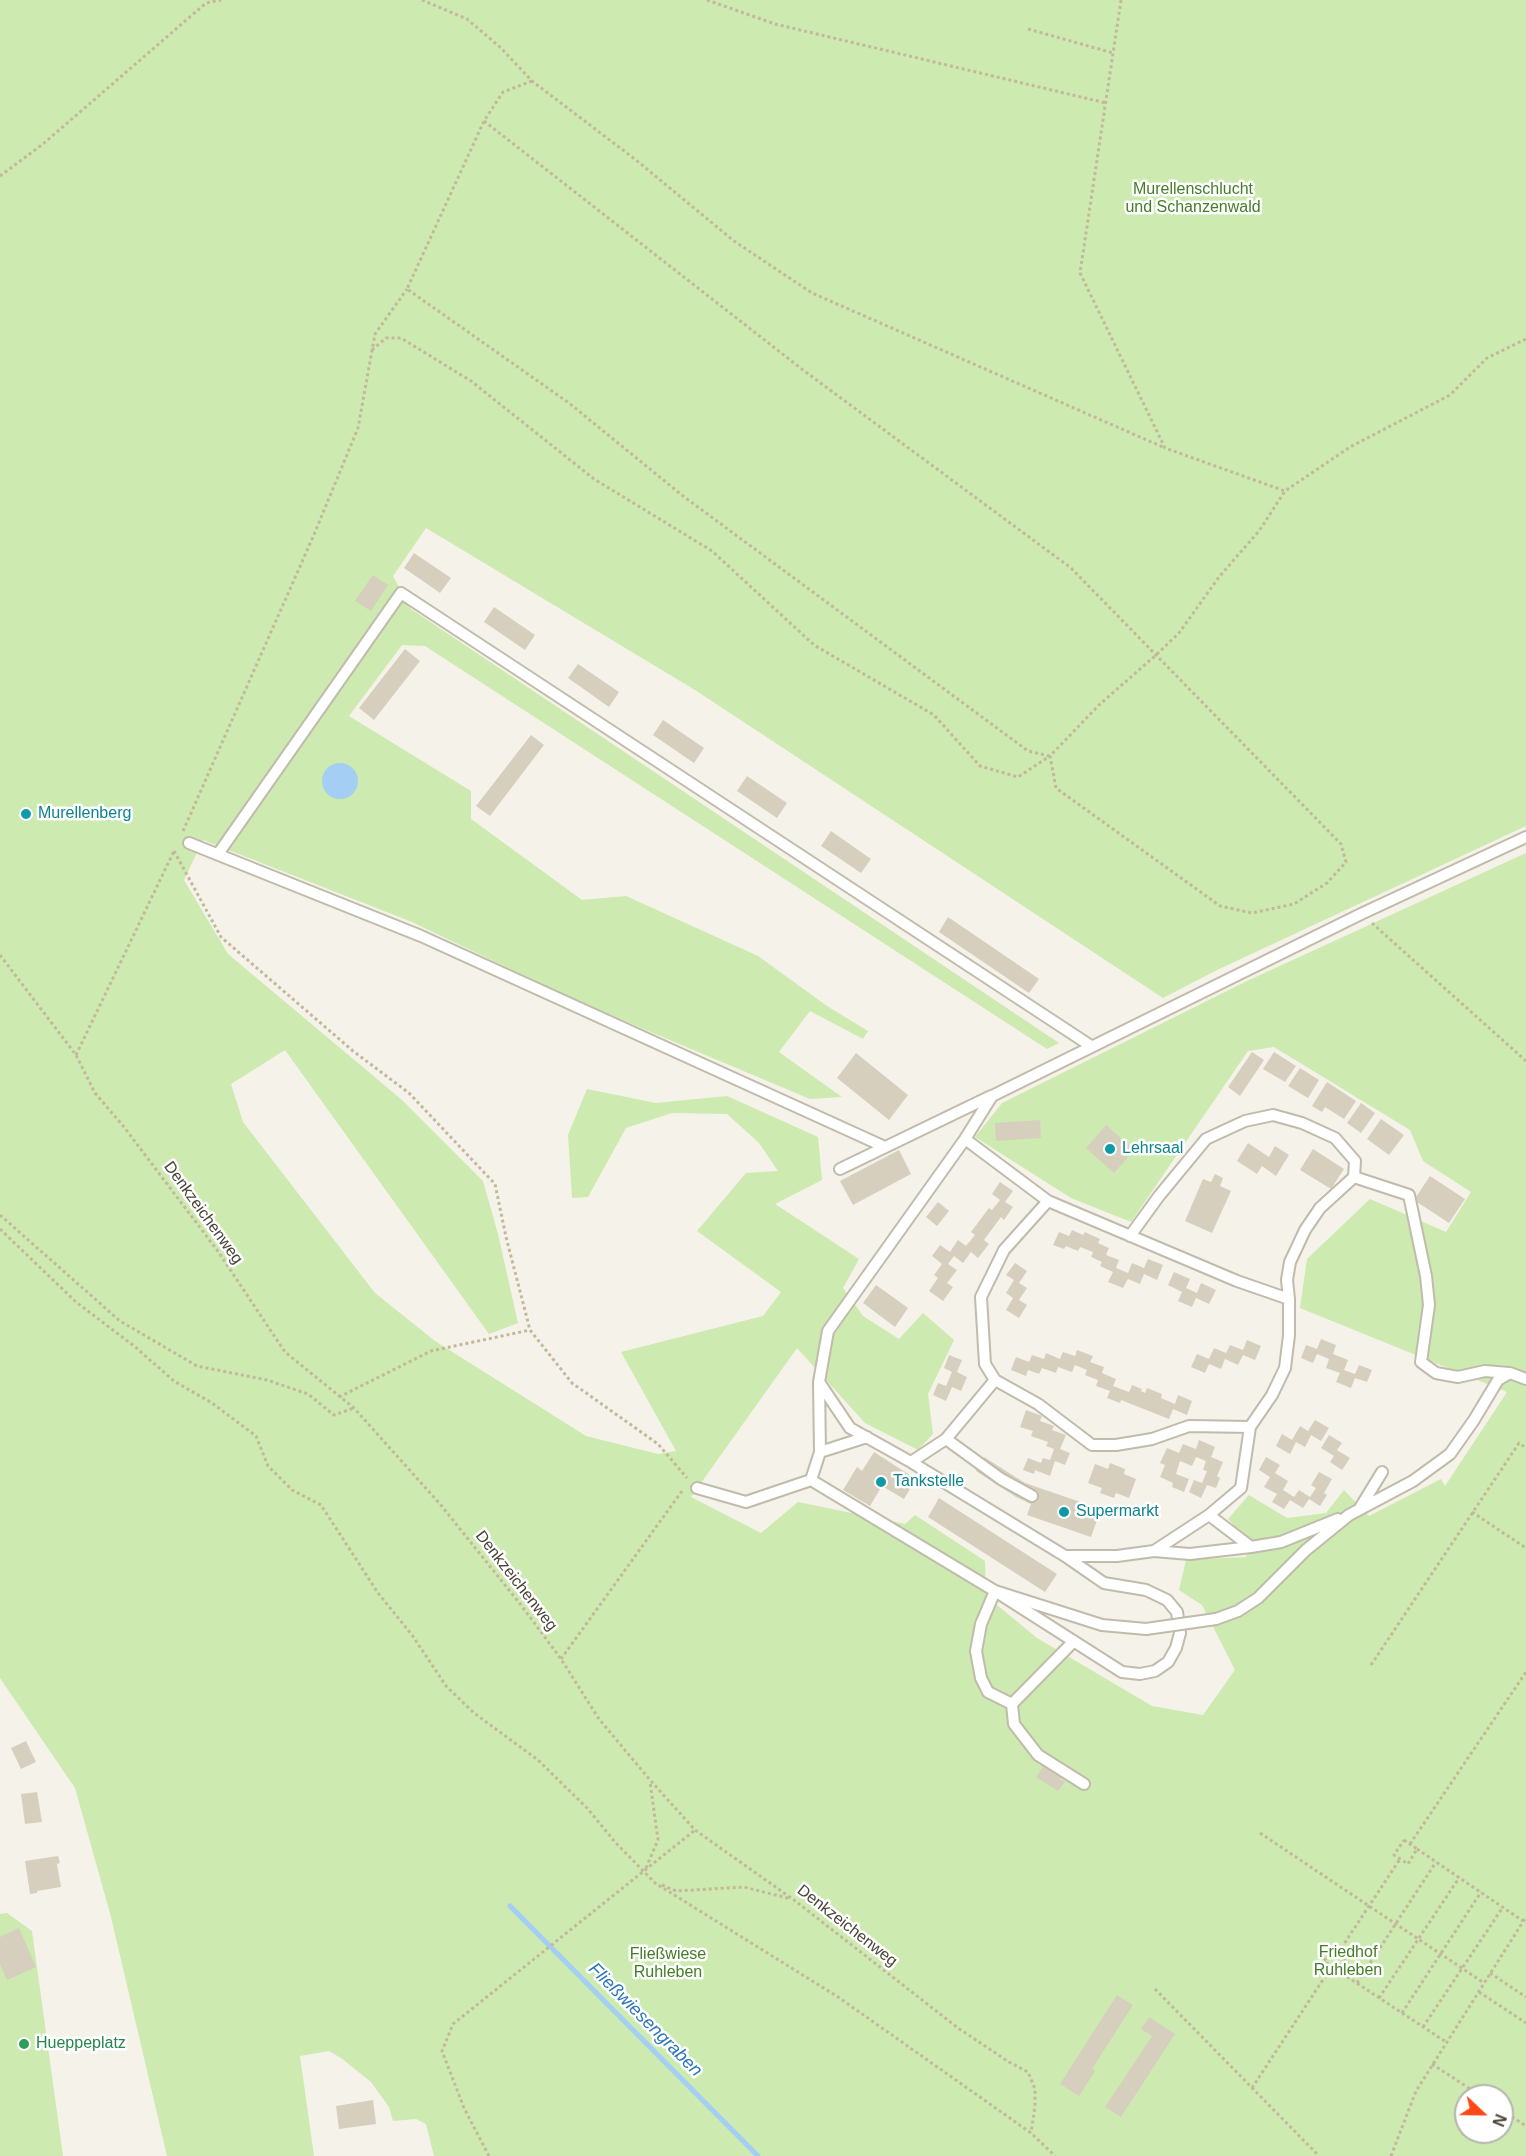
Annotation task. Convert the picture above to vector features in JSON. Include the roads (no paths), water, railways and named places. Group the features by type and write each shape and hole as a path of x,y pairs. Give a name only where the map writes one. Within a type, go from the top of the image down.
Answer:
{"lane":[{"path":"218,854 402,593 1091,1046"},
{"path":"840,1169 1361,914 1526,837"},
{"path":"184,842 421,936 885,1148"},
{"path":"811,1480 820,1452 819,1382 828,1331 965,1139 992,1096"},
{"path":"1130,1236 1166,1187 1206,1139 1245,1121 1273,1115 1302,1123 1335,1138 1355,1161 1354,1176 1320,1208 1305,1230 1290,1262 1287,1280 1290,1335 1285,1368 1272,1395 1250,1427 1241,1488 1209,1515 1154,1551"},
{"path":"965,1139 1048,1201 1237,1281 1289,1299"},
{"path":"1354,1176 1409,1195 1426,1276 1429,1305 1420,1362 1436,1373 1458,1377 1485,1371 1510,1373 1526,1379"},
{"path":"1048,1201 1004,1250 981,1297 985,1364 995,1380 1038,1404 1092,1445 1116,1445 1152,1439 1189,1426 1250,1427"},
{"path":"1065,1556 1117,1556 1154,1551 1190,1554 1251,1547 1281,1542 1349,1515 1413,1481 1450,1454 1498,1380 1510,1373"},
{"path":"911,1462 946,1439 995,1380"},
{"path":"693,1485 746,1502 811,1480 995,1591 1122,1672 1140,1674 1155,1671 1168,1662 1176,1648 1180,1633 1177,1612 1167,1600 1146,1590 1104,1583 1065,1556 911,1462 850,1428 819,1382"},
{"path":"820,1452 867,1437"},
{"path":"946,1439 1001,1479 1032,1496"},
{"path":"1360,1509 1382,1472"},
{"path":"1209,1515 1251,1547"},
{"path":"995,1591 1102,1625 1146,1629 1216,1619 1238,1611 1258,1598 1306,1550 1349,1515"},
{"path":"995,1591 981,1624 976,1651 981,1678 988,1692 1012,1704"},
{"path":"1012,1704 1074,1641"},
{"path":"1012,1704 1014,1724 1038,1755 1084,1784"}],"water":[{"path":"340,763 353,768 358,781 353,794 340,799 327,794 322,781 327,768"}],"waterway":[{"name":"Fließwiesengraben","path":"510,1906 758,2156"}],"place":[{"name":"Murellenberg","path":"26,814"},
{"name":"Lehrsaal","path":"1110,1149"},
{"name":"Tankstelle","path":"881,1482"},
{"name":"Supermarkt","path":"1064,1512"},
{"name":"Hueppeplatz","path":"24,2044"}],"park label":[{"name":"Murellenschlucht und Schanzenwald","path":"1193,199"},
{"name":"Friedhof Ruhleben","path":"1348,1962"},
{"name":"Fließwiese Ruhleben","path":"668,1964"}]}
